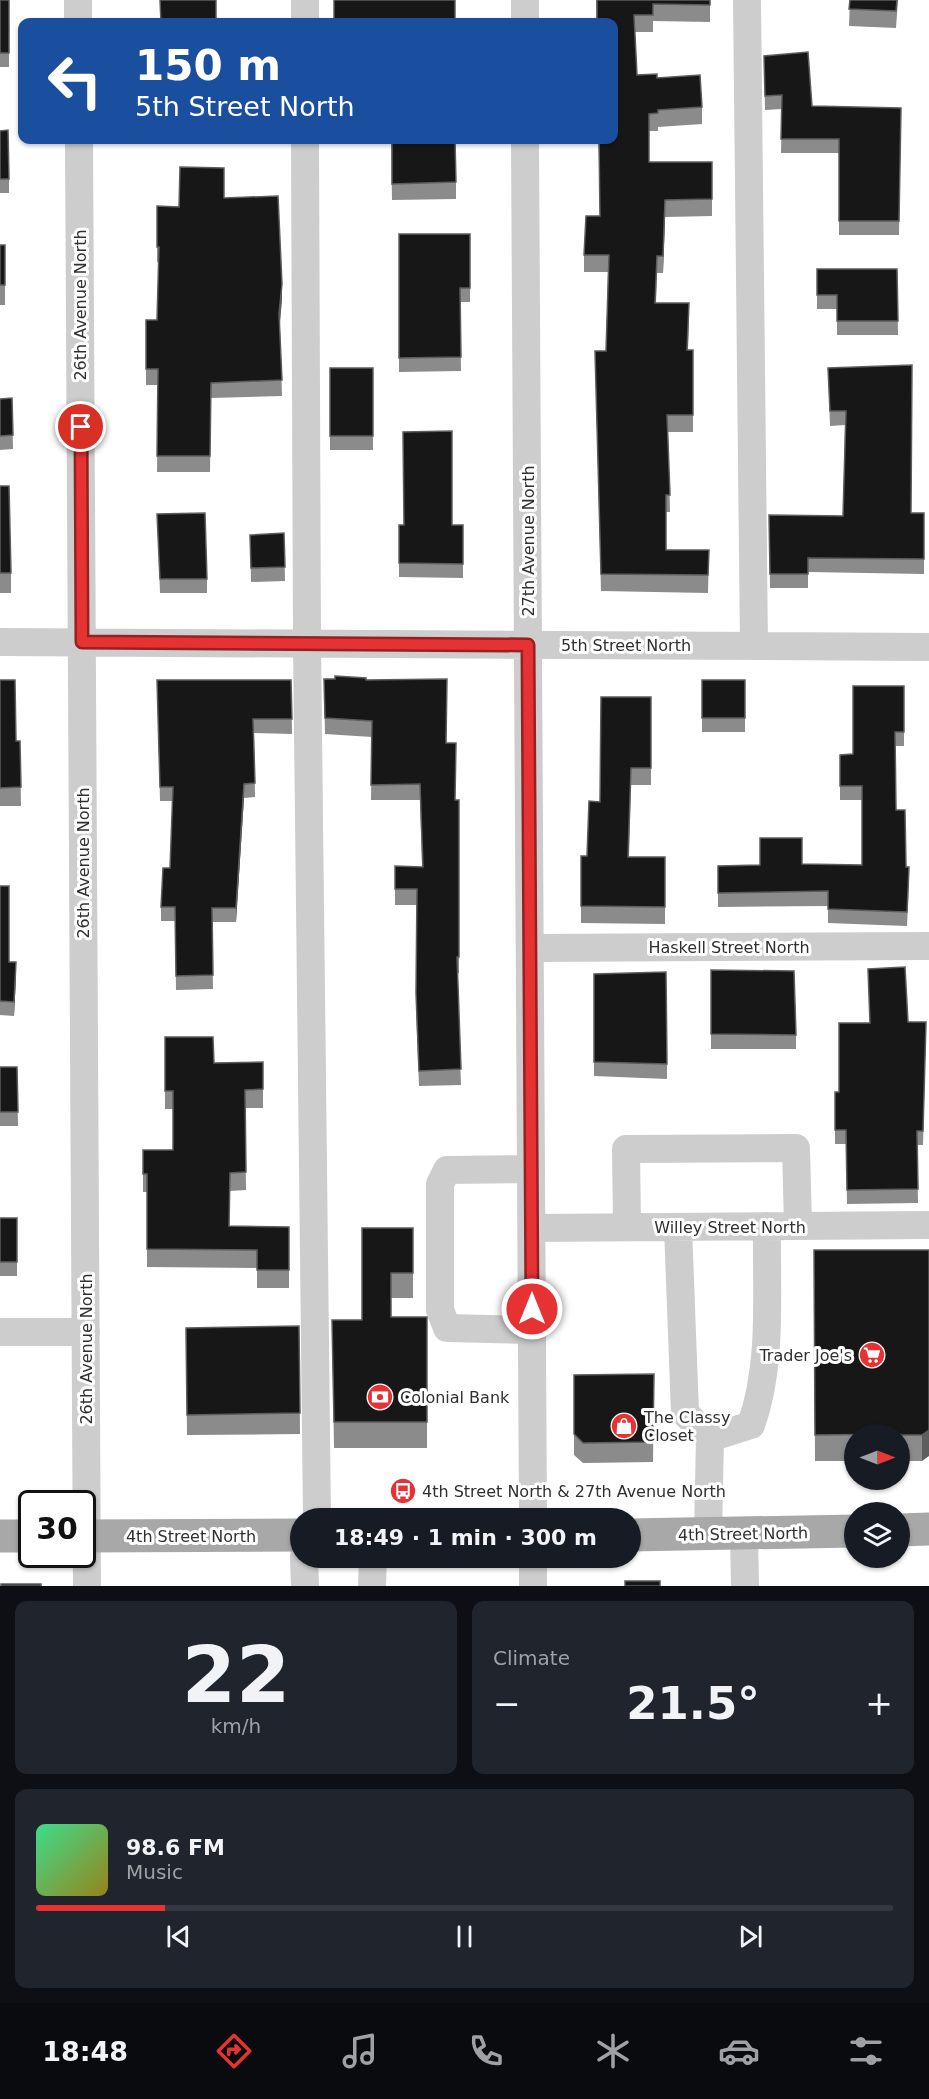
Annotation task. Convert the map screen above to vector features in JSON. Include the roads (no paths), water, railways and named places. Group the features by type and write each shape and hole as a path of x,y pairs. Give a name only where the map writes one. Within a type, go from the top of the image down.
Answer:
{"main road":[{"path":"910,1530 929,1529"},
{"name":"4th Street North","path":"641,1535 844,1531"},
{"name":"4th Street North","path":"96,1536 290,1535"},
{"path":"0,1536 18,1536"}],"street":[{"path":"78,0 78,18"},
{"path":"305,0 305,18"},
{"path":"525,0 525,18"},
{"path":"747,0 754,646"},
{"name":"26th Avenue North","path":"79,144 85,1490"},
{"path":"305,144 307,643 317,1508"},
{"name":"27th Avenue North","path":"525,144 533,1508"},
{"name":"5th Street North","path":"0,642 929,647"},
{"name":"Haskell Street North","path":"530,948 929,946"},
{"path":"627,1227 626,1149 785,1148 796,1148 798,1226"},
{"path":"531,1169 447,1170 440,1184 440,1310 447,1328 532,1330"},
{"path":"710,1438 751,1425 760,1399 766,1343 767,1226"},
{"name":"Willey Street North","path":"531,1228 929,1226"},
{"path":"678,1227 685,1413 710,1438 708,1534"},
{"path":"0,1332 86,1332"},
{"path":"744,1534 745,1586"},
{"name":"26th Avenue North","path":"86,1568 87,1586"},
{"path":"304,1568 305,1586"},
{"path":"372,1586 373,1568"},
{"path":"533,1568 533,1586"}],"place":[{"name":"Trader Joe's","path":"872,1355"},
{"name":"Colonial Bank","path":"380,1397"},
{"name":"The Classy Closet","path":"624,1426"},
{"name":"4th Street North & 27th Avenue North","path":"403,1491"}]}
